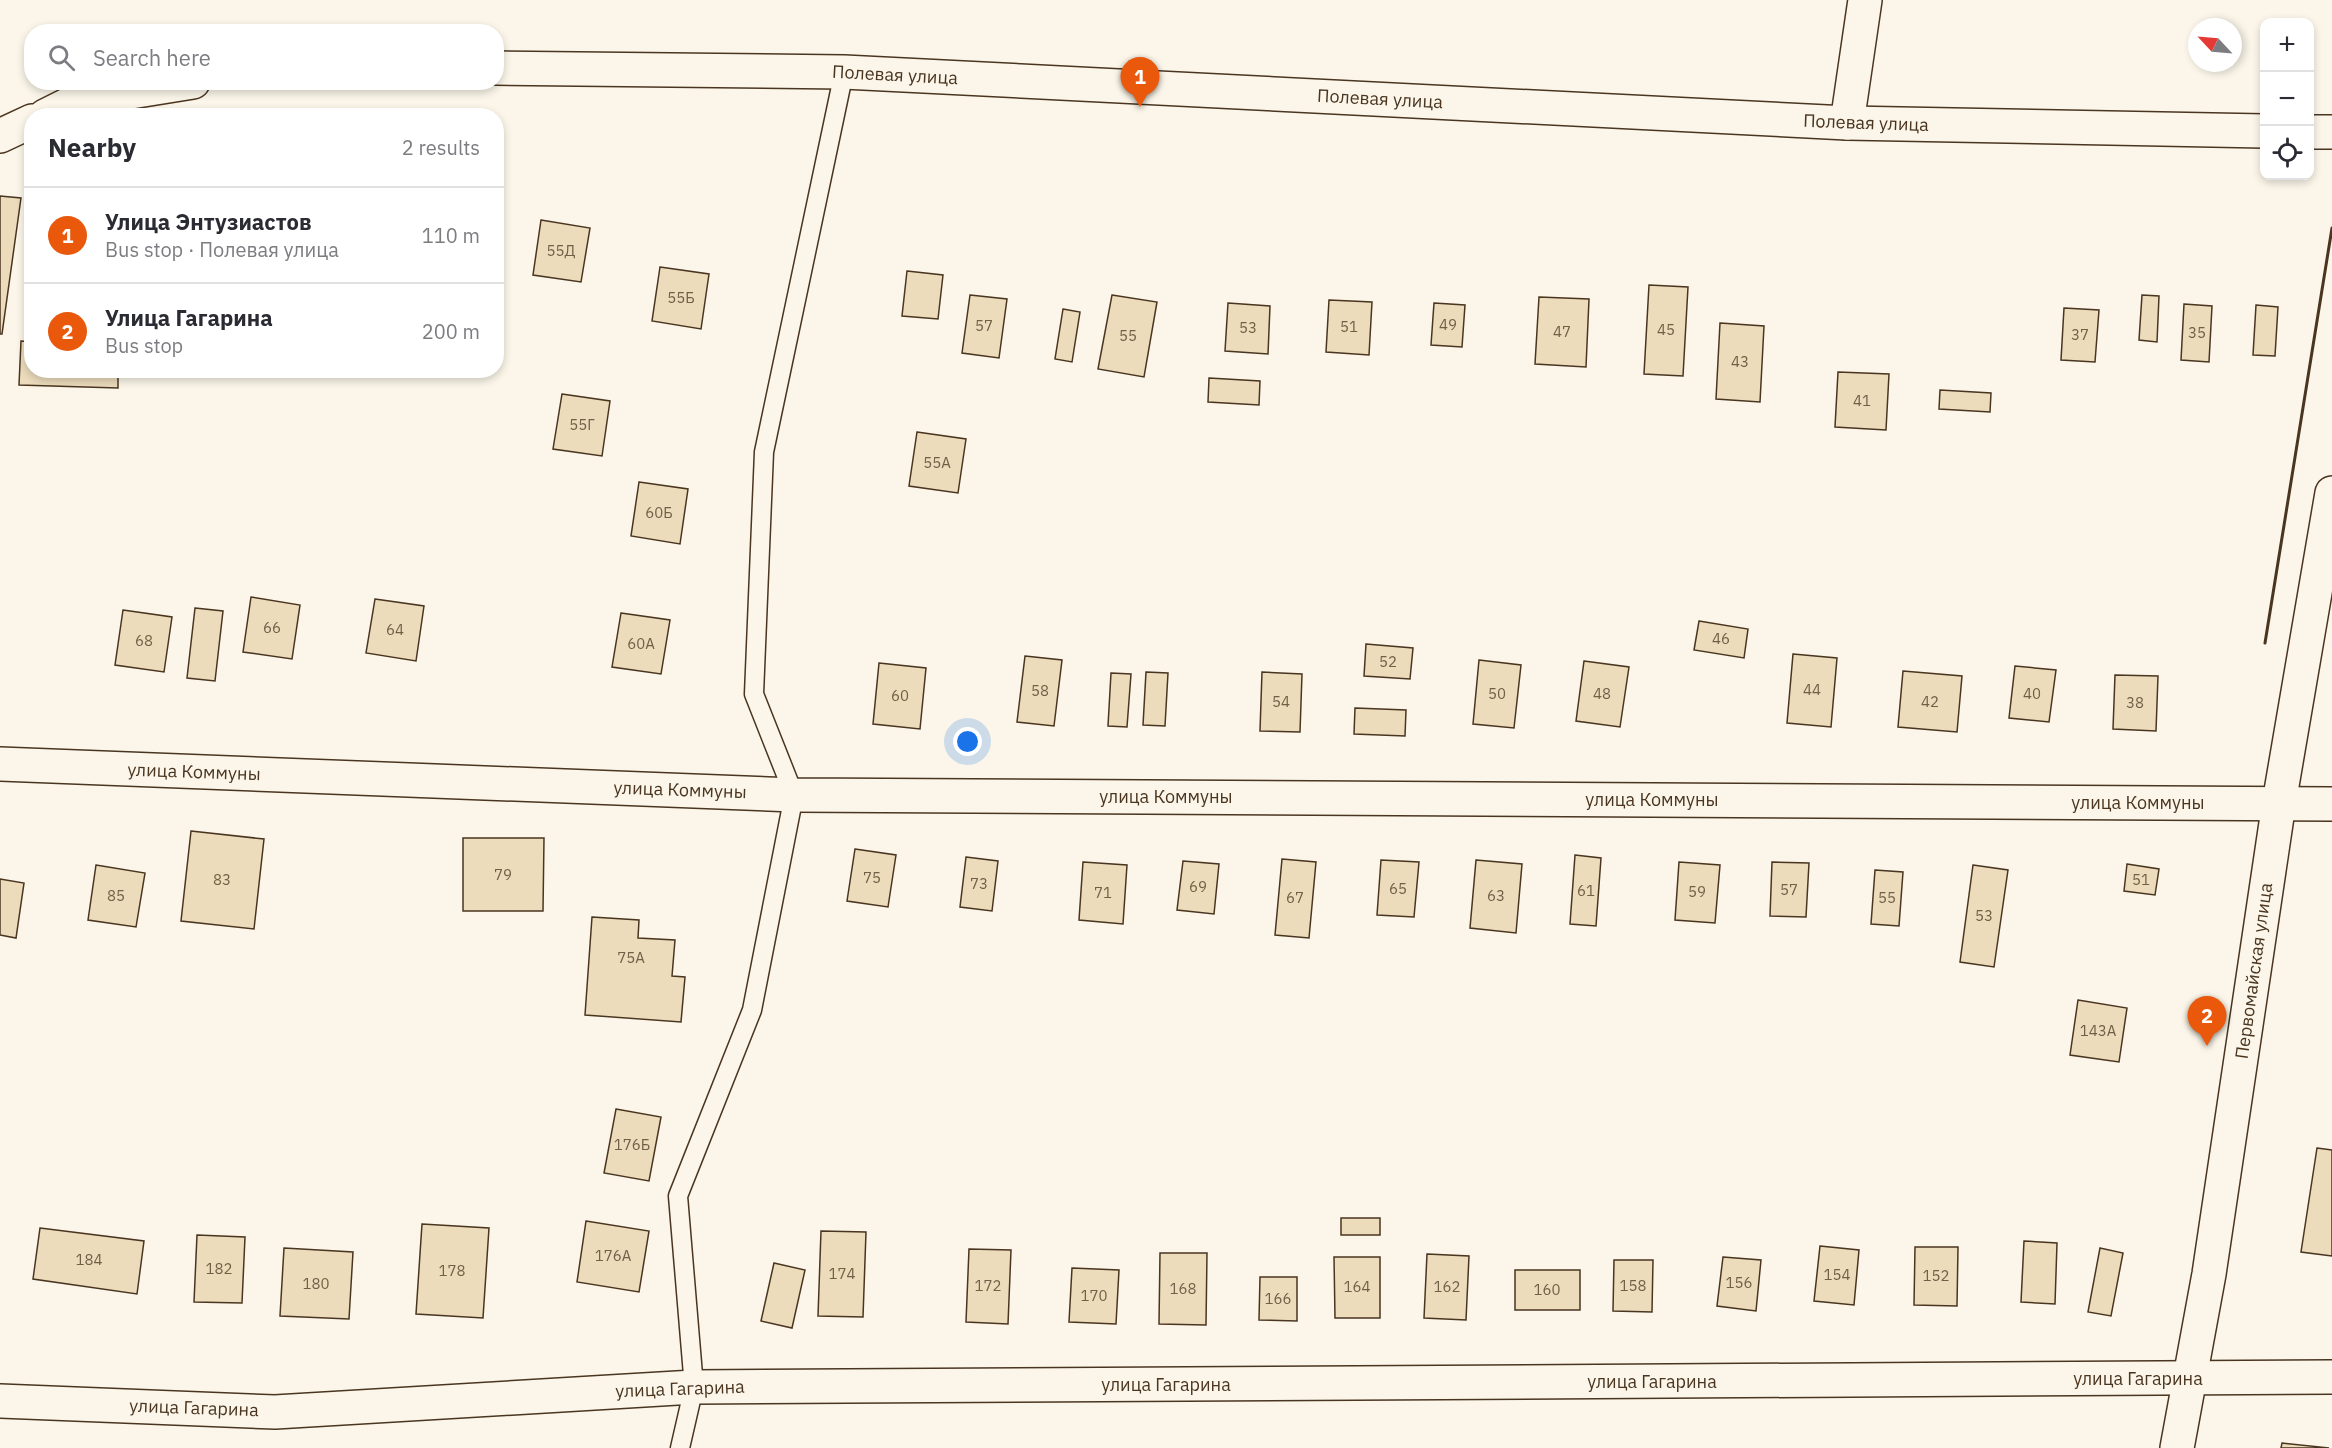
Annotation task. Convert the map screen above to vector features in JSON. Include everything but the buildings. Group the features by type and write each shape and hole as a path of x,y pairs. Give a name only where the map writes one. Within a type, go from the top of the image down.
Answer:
{"street":[{"path":"1847,123 1866,0"},
{"name":"Полевая улица","path":"504,68 844,72 1847,123 2260,131"},
{"path":"61,108 75,101 143,90"},
{"path":"0,136 24,125"},
{"path":"2314,132 2332,132"},
{"name":"Первомайская улица","path":"2177,1448 2209,1274 2279,803 2332,493"},
{"name":"улица Коммуны","path":"0,764 794,795 2332,804"},
{"name":"улица Гагарина","path":"0,1401 275,1412 694,1387 2332,1377"}],"lane":[{"path":"681,1448 694,1387 678,1196 752,1010 794,795 754,694 765,452 844,72"}],"wall":[{"path":"2265,643 2332,228"}],"place":[{"name":"Улица Энтузиастов","path":"1140,107"},
{"name":"Улица Гагарина","path":"2207,1046"}]}
